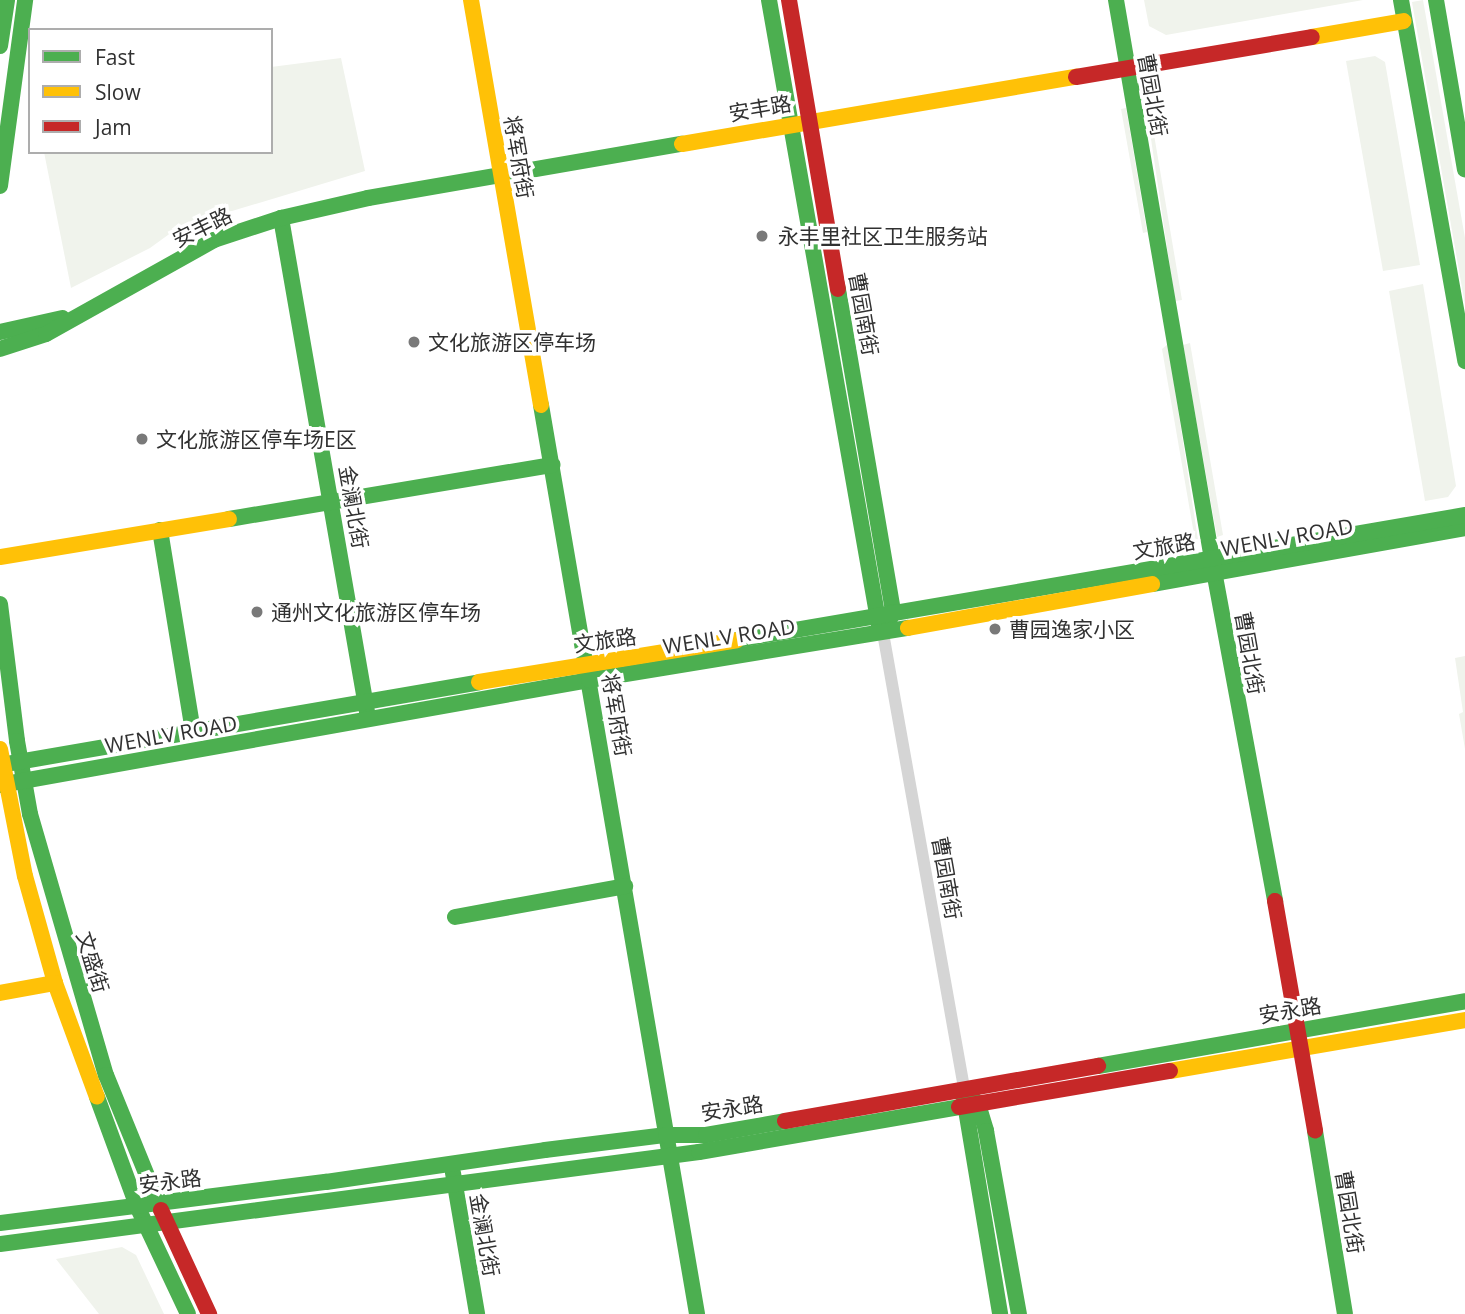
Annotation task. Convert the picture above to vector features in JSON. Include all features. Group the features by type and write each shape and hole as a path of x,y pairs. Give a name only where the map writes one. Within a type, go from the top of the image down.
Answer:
{"main road":[{"path":"0,46 7,0"},
{"path":"0,186 25,0"},
{"name":"将军府街","path":"471,0 697,1314"},
{"name":"曹园南街","path":"769,0 876,615 883,633"},
{"name":"曹园南街","path":"789,0 893,612"},
{"name":"曹园北街","path":"1116,0 1213,565 1298,1029 1345,1314"},
{"path":"1401,0 1465,361"},
{"path":"1436,0 1465,170"},
{"name":"安丰路","path":"0,349 46,334 138,285 214,240 281,218 368,198 1404,21"},
{"name":"金澜北街","path":"281,218 368,721"},
{"name":"安丰路","path":"0,332 75,315 138,285"},
{"path":"0,557 553,465"},
{"name":"文旅路","path":"1,759 22,761 556,667 588,673 876,615 1213,565 1465,515"},
{"name":"WENLV ROAD","path":"3,784 368,721 588,673 883,633 1213,565 1465,528"},
{"path":"159,530 193,731"},
{"name":"文盛街","path":"0,604 25,780 44,869 77,983 106,1075 157,1204 209,1314"},
{"path":"883,633 893,612"},
{"name":"文盛街","path":"1,759 3,784 25,876 55,983 137,1206 188,1314"},
{"path":"455,917 625,886"},
{"path":"0,993 55,983"},
{"name":"安永路","path":"0,1223 666,1135 706,1135 1465,1001"},
{"name":"安永路","path":"0,1244 670,1154 1465,1020"},
{"name":"曹园南街","path":"964,1088 986,1131 1018,1314"},
{"name":"曹园南街","path":"971,1105 1000,1314"},
{"name":"金澜北街","path":"451,1164 477,1314"}],"street":[{"name":"曹园南街","path":"883,633 964,1088"}],"shaded area":[{"path":"1144,0 1363,0 1166,35 1149,26"},
{"path":"1423,0 1465,238 1465,305 1412,2"},
{"path":"1375,56 1385,62 1420,265 1383,271 1346,61"},
{"path":"341,58 365,171 179,227 150,248 71,288 44,154 273,154 273,67"},
{"path":"1146,105 1149,105 1182,300 1175,301"},
{"path":"1126,108 1147,232 1143,233 1121,109"},
{"path":"1423,284 1456,486 1448,497 1425,501 1389,291"},
{"path":"1190,343 1223,535 1217,537 1183,345"},
{"path":"1168,344 1198,540 1195,540 1162,349"},
{"path":"1465,656 1465,749 1459,714 1463,712 1455,658"},
{"path":"122,1247 136,1255 164,1314 99,1314 56,1259"}],"traffic: fast":[{"path":"0,46 7,0"},
{"path":"0,186 25,0"},
{"path":"769,0 879,625"},
{"path":"1116,0 1214,571 1275,901"},
{"path":"1401,0 1465,361"},
{"path":"1436,0 1465,170"},
{"path":"0,349 46,334 214,240 281,218 368,198 682,144"},
{"path":"281,218 367,712"},
{"path":"838,289 893,612 889,621"},
{"path":"0,332 62,318"},
{"path":"541,405 697,1314"},
{"path":"229,519 553,465"},
{"path":"737,640 1465,515"},
{"path":"1152,584 1465,528"},
{"path":"160,530 193,731"},
{"path":"0,604 17,741 30,814 106,1075 161,1210"},
{"path":"0,785 589,680 908,628"},
{"path":"0,765 479,682"},
{"path":"455,917 625,886"},
{"path":"1098,1066 1465,1001"},
{"path":"97,1097 137,1206 188,1314"},
{"path":"964,1098 1000,1314"},
{"path":"972,1098 978,1104 986,1131 1019,1314"},
{"path":"0,1244 699,1152 959,1107"},
{"path":"0,1223 326,1182 545,1150 666,1135 706,1135 785,1121"},
{"path":"1315,1131 1345,1314"},
{"path":"453,1173 477,1314"}],"traffic: slow":[{"path":"471,0 541,405"},
{"path":"1312,37 1404,21"},
{"path":"682,144 1076,77"},
{"path":"0,557 229,519"},
{"path":"908,628 1152,584"},
{"path":"479,682 737,640"},
{"path":"0,749 25,876 55,983 97,1097"},
{"path":"0,993 55,983"},
{"path":"1170,1071 1465,1020"}],"traffic: jam":[{"path":"789,0 838,289"},
{"path":"1076,77 1312,37"},
{"path":"1275,901 1315,1131"},
{"path":"785,1121 1098,1066"},
{"path":"959,1107 1170,1071"},
{"path":"161,1210 209,1314"}],"place":[{"name":"永丰里社区卫生服务站","path":"762,236"},
{"name":"文化旅游区停车场","path":"414,342"},
{"name":"文化旅游区停车场E区","path":"142,439"},
{"name":"通州文化旅游区停车场","path":"257,612"},
{"name":"曹园逸家小区","path":"995,629"}]}
